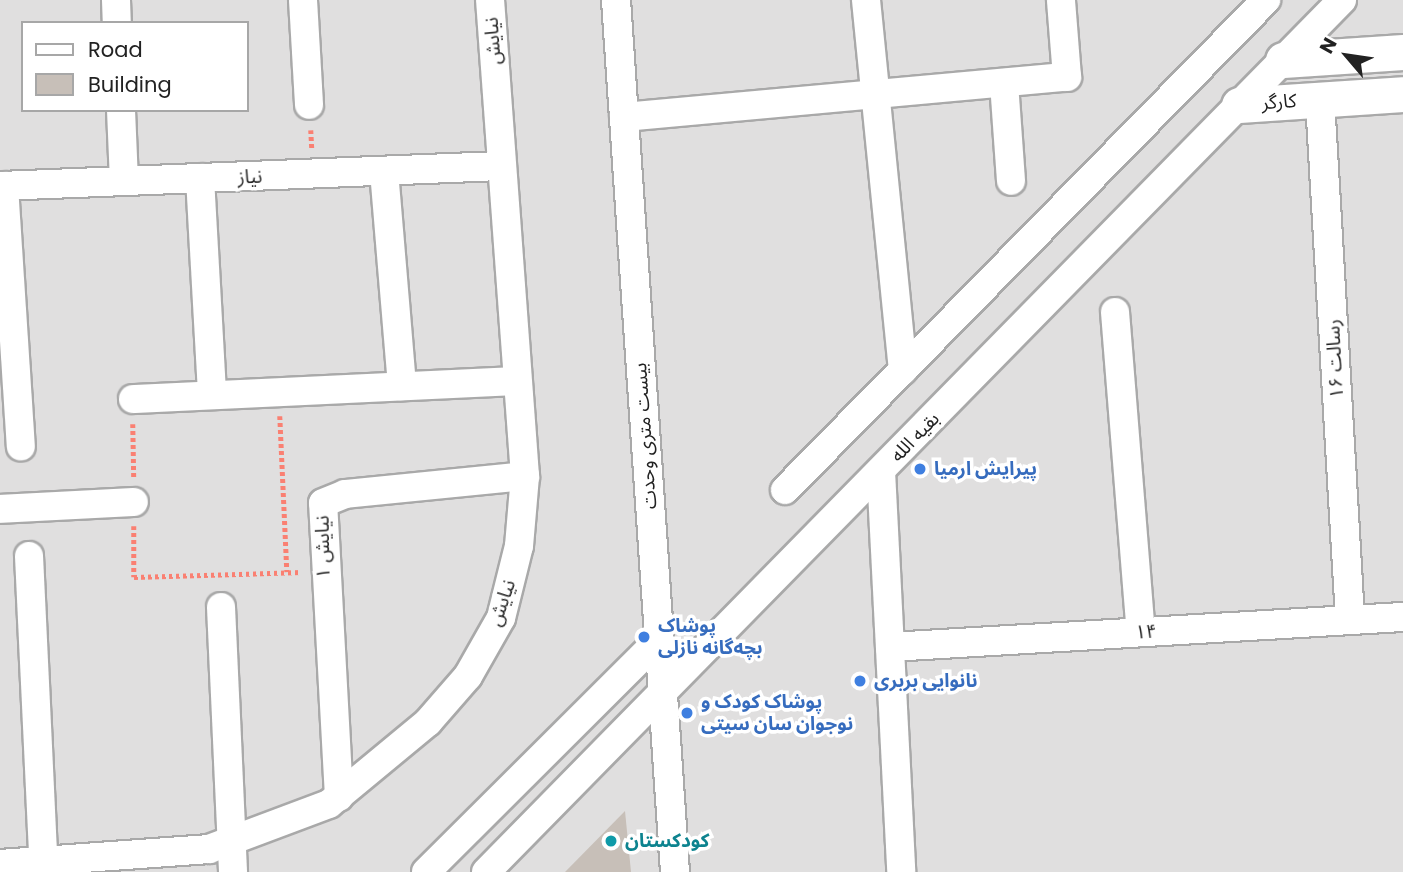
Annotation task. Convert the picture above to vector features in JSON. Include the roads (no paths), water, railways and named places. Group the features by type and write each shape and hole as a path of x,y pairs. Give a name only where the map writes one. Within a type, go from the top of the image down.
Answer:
{"street":[{"path":"116,0 117,21"},
{"path":"303,0 309,105"},
{"name":"نیایش","path":"0,864 44,867 209,849 339,796 428,722 468,676 501,618 519,546 525,476 513,381 490,0"},
{"name":"بیست متری وحدت","path":"616,0 675,872"},
{"path":"866,0 873,95 903,370"},
{"path":"624,117 1067,77 1061,0"},
{"path":"1237,0 1239,28"},
{"path":"785,490 1266,0"},
{"name":"بقیه الله","path":"486,872 1342,0"},
{"path":"1283,61 1403,52"},
{"path":"1004,83 1012,181"},
{"name":"کارگر","path":"1239,105 1403,94"},
{"name":"رسالت ۱۶","path":"1320,100 1350,619"},
{"path":"121,112 124,181"},
{"name":"نیاز","path":"2,186 501,166"},
{"path":"384,171 402,386"},
{"path":"200,178 212,395"},
{"path":"2,186 21,446"},
{"path":"1115,312 1141,632"},
{"path":"133,399 513,381"},
{"path":"881,471 901,872"},
{"name":"نیایش ۱","path":"339,796 323,571 323,503 345,494 525,476"},
{"path":"0,509 134,502"},
{"path":"29,556 44,867"},
{"path":"221,607 233,872"},
{"name":"۱۴","path":"890,647 1403,617"},
{"path":"426,872 659,640"}],"place":[{"name":"پیرایش ارمیا","path":"920,469"},
{"name":"پوشاک بچه‌گانه نازلی","path":"644,637"},
{"name":"نانوایی بربری","path":"860,681"},
{"name":"پوشاک کودک و نوجوان سان سیتی","path":"687,713"},
{"name":"کودکستان","path":"611,841"}]}
